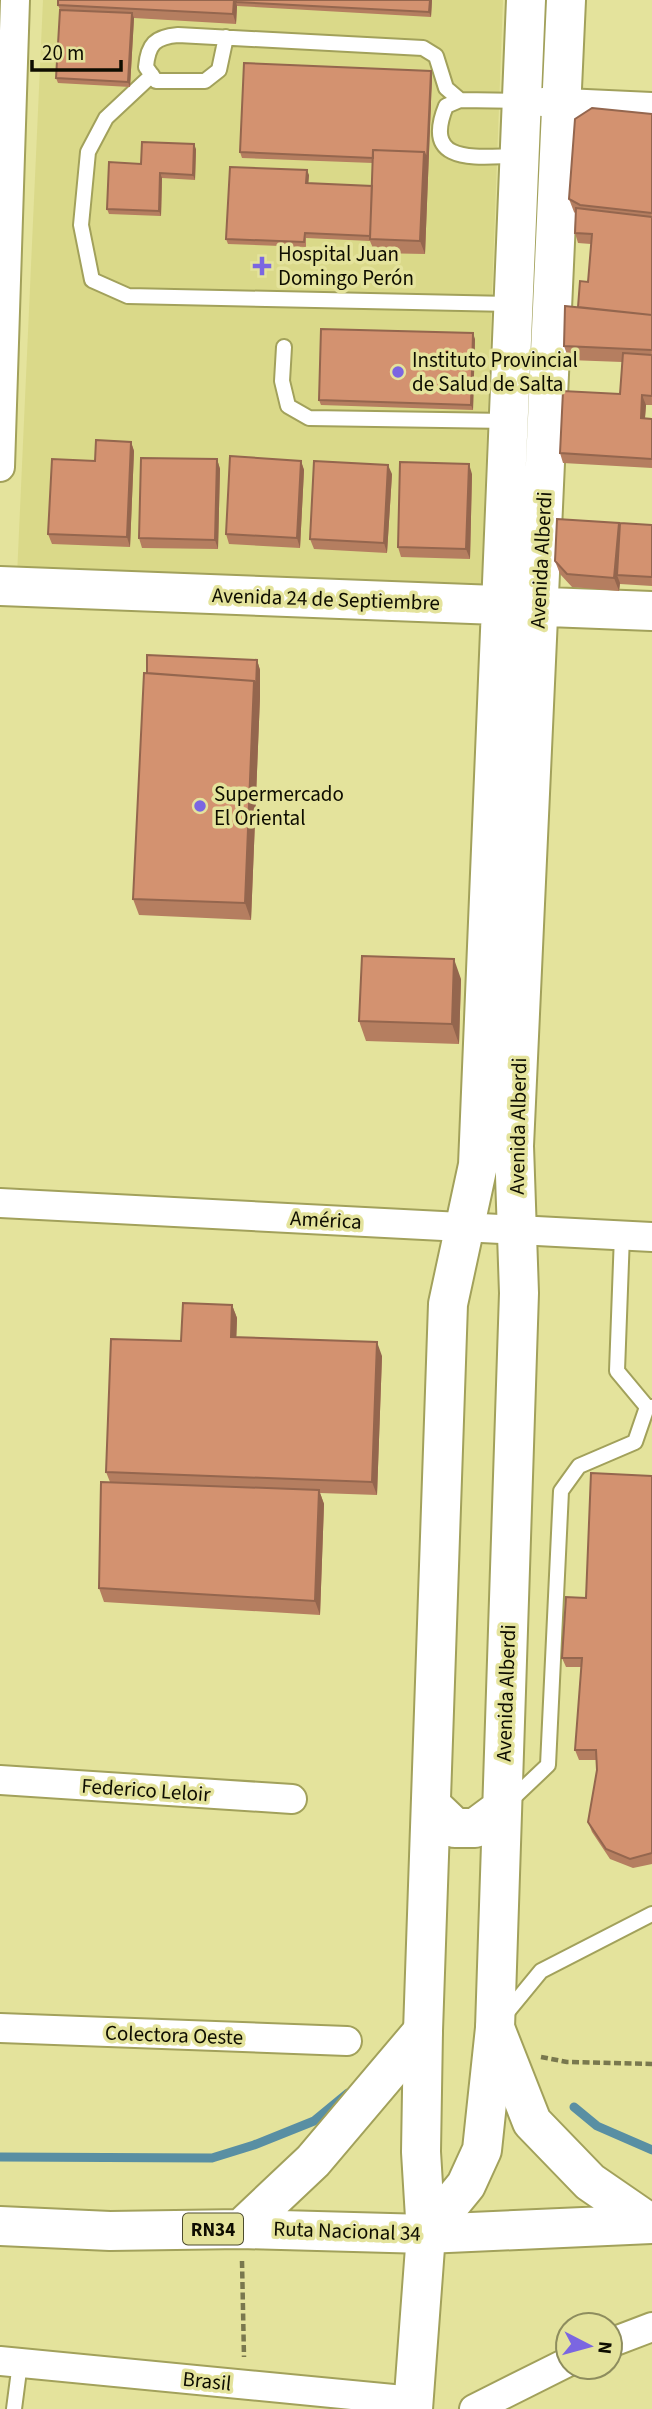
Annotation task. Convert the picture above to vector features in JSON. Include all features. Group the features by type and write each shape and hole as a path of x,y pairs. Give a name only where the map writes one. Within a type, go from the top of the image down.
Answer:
{"main road":[{"name":"Avenida Alberdi","path":"426,2234 466,2185 482,2150 495,2028 519,1307 514,1146 521,606 510,421 526,0"},
{"name":"Avenida Alberdi","path":"413,2405 426,2234 421,2152 448,1304 478,1165 561,103 566,0"},
{"name":"Avenida 24 de Septiembre","path":"0,586 652,611"},
{"path":"431,1805 455,1828 475,1828 502,1808"},
{"path":"495,2028 532,2122 590,2182 652,2224"},
{"path":"241,2229 313,2161 424,2031"},
{"name":"Ruta Nacional 34","path":"0,2226 110,2231 241,2229 426,2234 652,2224"}],"street":[{"path":"0,467 4,192 15,0"},
{"path":"522,102 652,107"},
{"name":"América","path":"0,1203 652,1237"},
{"name":"Federico Leloir","path":"0,1780 292,1799"},
{"name":"Colectora Oeste","path":"0,2028 347,2041"},
{"path":"624,2338 652,2328"},
{"name":"Brasil","path":"10,2362 413,2405"},
{"path":"474,2409 554,2369"}],"lane":[{"path":"226,37 219,70 205,81 156,81 146,67 148,48 159,37 226,37 423,48 436,56 446,88 460,100"},
{"path":"152,75 106,118 89,152 81,225 93,280 128,296 245,301 514,304"},
{"path":"520,156 456,156 444,146 439,135 446,106 460,100 522,102"},
{"path":"285,347 282,381 288,406 309,418 510,421"},
{"path":"502,1808 548,1765 561,1491 579,1466 635,1442 649,1407 617,1371 622,1235"},
{"path":"495,2028 541,1971 652,1914"},
{"path":"10,2362 14,2409"}],"path":[{"path":"495,2028 521,2053 567,2062 652,2064"},
{"path":"241,2229 244,2385"}],"shaded area":[{"name":"Hospital Juan Domingo Perón","path":"43,0 503,0 481,590 17,576"}],"building":[{"path":"58,0 234,0 233,14 58,5"},
{"path":"236,0 430,0 429,12"},
{"path":"60,10 132,13 128,82 56,78"},
{"path":"244,63 431,71 427,160 424,152 373,150 373,158 240,152"},
{"path":"592,108 652,114 652,213 580,205 569,199 575,119"},
{"path":"142,142 194,144 193,175 160,173 159,211 107,209 109,162 141,164"},
{"path":"373,150 424,152 420,241 370,239"},
{"path":"230,167 307,170 306,183 372,186 370,236 305,233 304,242 226,239"},
{"path":"576,208 652,217 652,315 578,307 580,281 588,282 592,234 575,233"},
{"path":"565,306 652,315 652,350 564,346"},
{"name":"Instituto Provincial de Salud de Salta","path":"321,329 473,333 471,405 319,400"},
{"path":"623,353 652,355 652,396 642,395 641,418 652,419 652,459 560,453 563,391 620,394"},
{"path":"96,440 131,442 127,537 48,534 52,459 95,461"},
{"path":"230,456 301,461 297,538 226,534"},
{"path":"141,458 217,459 215,540 139,538"},
{"path":"314,461 388,465 384,543 310,539"},
{"path":"400,462 469,464 466,549 398,547"},
{"path":"557,519 619,523 614,578 567,574 555,561"},
{"path":"620,523 652,525 652,577 617,575"},
{"path":"147,655 257,660 256,688 254,681 147,673"},
{"name":"Supermercado El Oriental","path":"144,673 254,681 245,903 133,899"},
{"path":"362,956 454,959 452,1024 359,1021"},
{"path":"183,1303 232,1305 231,1337 377,1342 372,1482 106,1472 111,1339 181,1341"},
{"path":"591,1473 652,1476 652,1853 630,1859 606,1849 588,1822 597,1770 596,1750 575,1750 582,1658 562,1658 566,1597 586,1598"},
{"path":"101,1482 319,1490 315,1601 99,1588"}],"waterway":[{"path":"0,2157 212,2158 254,2145 314,2121 348,2093"},
{"path":"574,2107 597,2126 652,2150"}],"place":[{"name":"Hospital Juan Domingo Perón","path":"262,266"},
{"name":"Instituto Provincial de Salud de Salta","path":"398,372"},
{"name":"Supermercado El Oriental","path":"200,806"}]}
